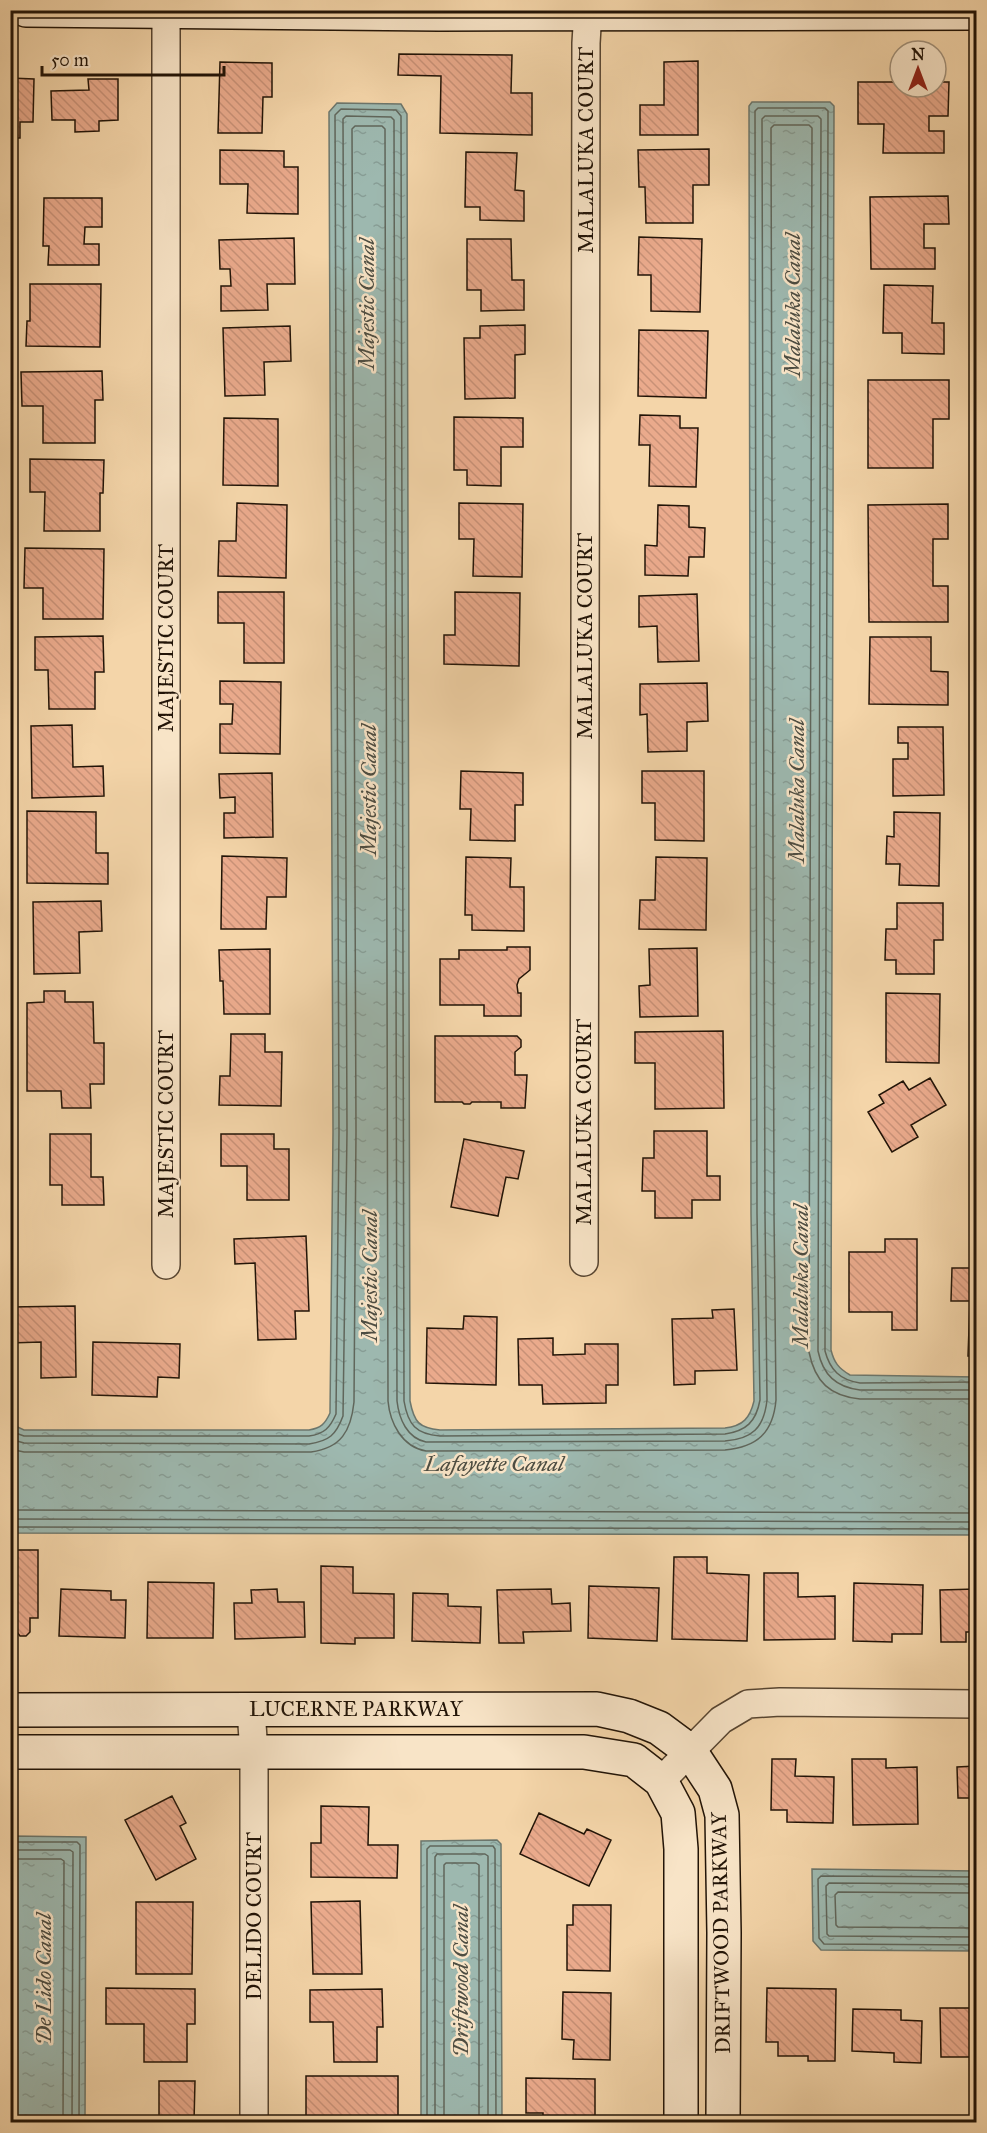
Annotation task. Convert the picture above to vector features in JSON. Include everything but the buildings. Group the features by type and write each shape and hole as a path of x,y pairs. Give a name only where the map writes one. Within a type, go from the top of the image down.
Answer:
{"street":[{"path":"26,10 976,13"},
{"name":"MAJESTIC COURT","path":"166,11 166,1265"},
{"name":"MALALUKA COURT","path":"584,1262 585,43 588,12"},
{"path":"661,1782 721,1720 748,1704 780,1702 976,1704"},
{"name":"LUCERNE PARKWAY","path":"10,1710 597,1709 629,1716 659,1728 690,1751"},
{"name":"DELIDO COURT","path":"251,1710 254,1753 254,2122"},
{"name":"DRIFTWOOD PARKWAY","path":"690,1751 715,1789 722,1815 723,2122"},
{"name":"LUCERNE PARKWAY","path":"10,1752 584,1752 634,1760 661,1782"},
{"name":"DRIFTWOOD PARKWAY","path":"661,1782 678,1813 681,1849 681,2122"}],"water":[{"path":"752,102 830,102 834,106 831,1350 837,1364 850,1375 976,1377 976,1535 11,1533 11,1424 24,1430 309,1430 322,1425 330,1413 333,1132 329,112 337,103 401,104 407,114 410,1401 413,1414 419,1423 427,1428 440,1430 725,1428 741,1423 750,1412 754,1401 751,1214 749,106"},
{"name":"De Lido Canal","path":"11,1836 86,1837 85,2122 11,2122"},
{"name":"Driftwood Canal","path":"497,1840 501,1844 502,2122 421,2122 421,1841"},
{"path":"812,1869 976,1871 976,1951 821,1950 813,1941"}],"water label":[{"name":"Majestic Canal","path":"366,304"},
{"name":"Malaluka Canal","path":"792,305"},
{"name":"Majestic Canal","path":"368,790"},
{"name":"Malaluka Canal","path":"796,791"},
{"name":"Majestic Canal","path":"369,1276"},
{"name":"Malaluka Canal","path":"800,1276"},
{"name":"Lafayette Canal","path":"494,1463"}]}
